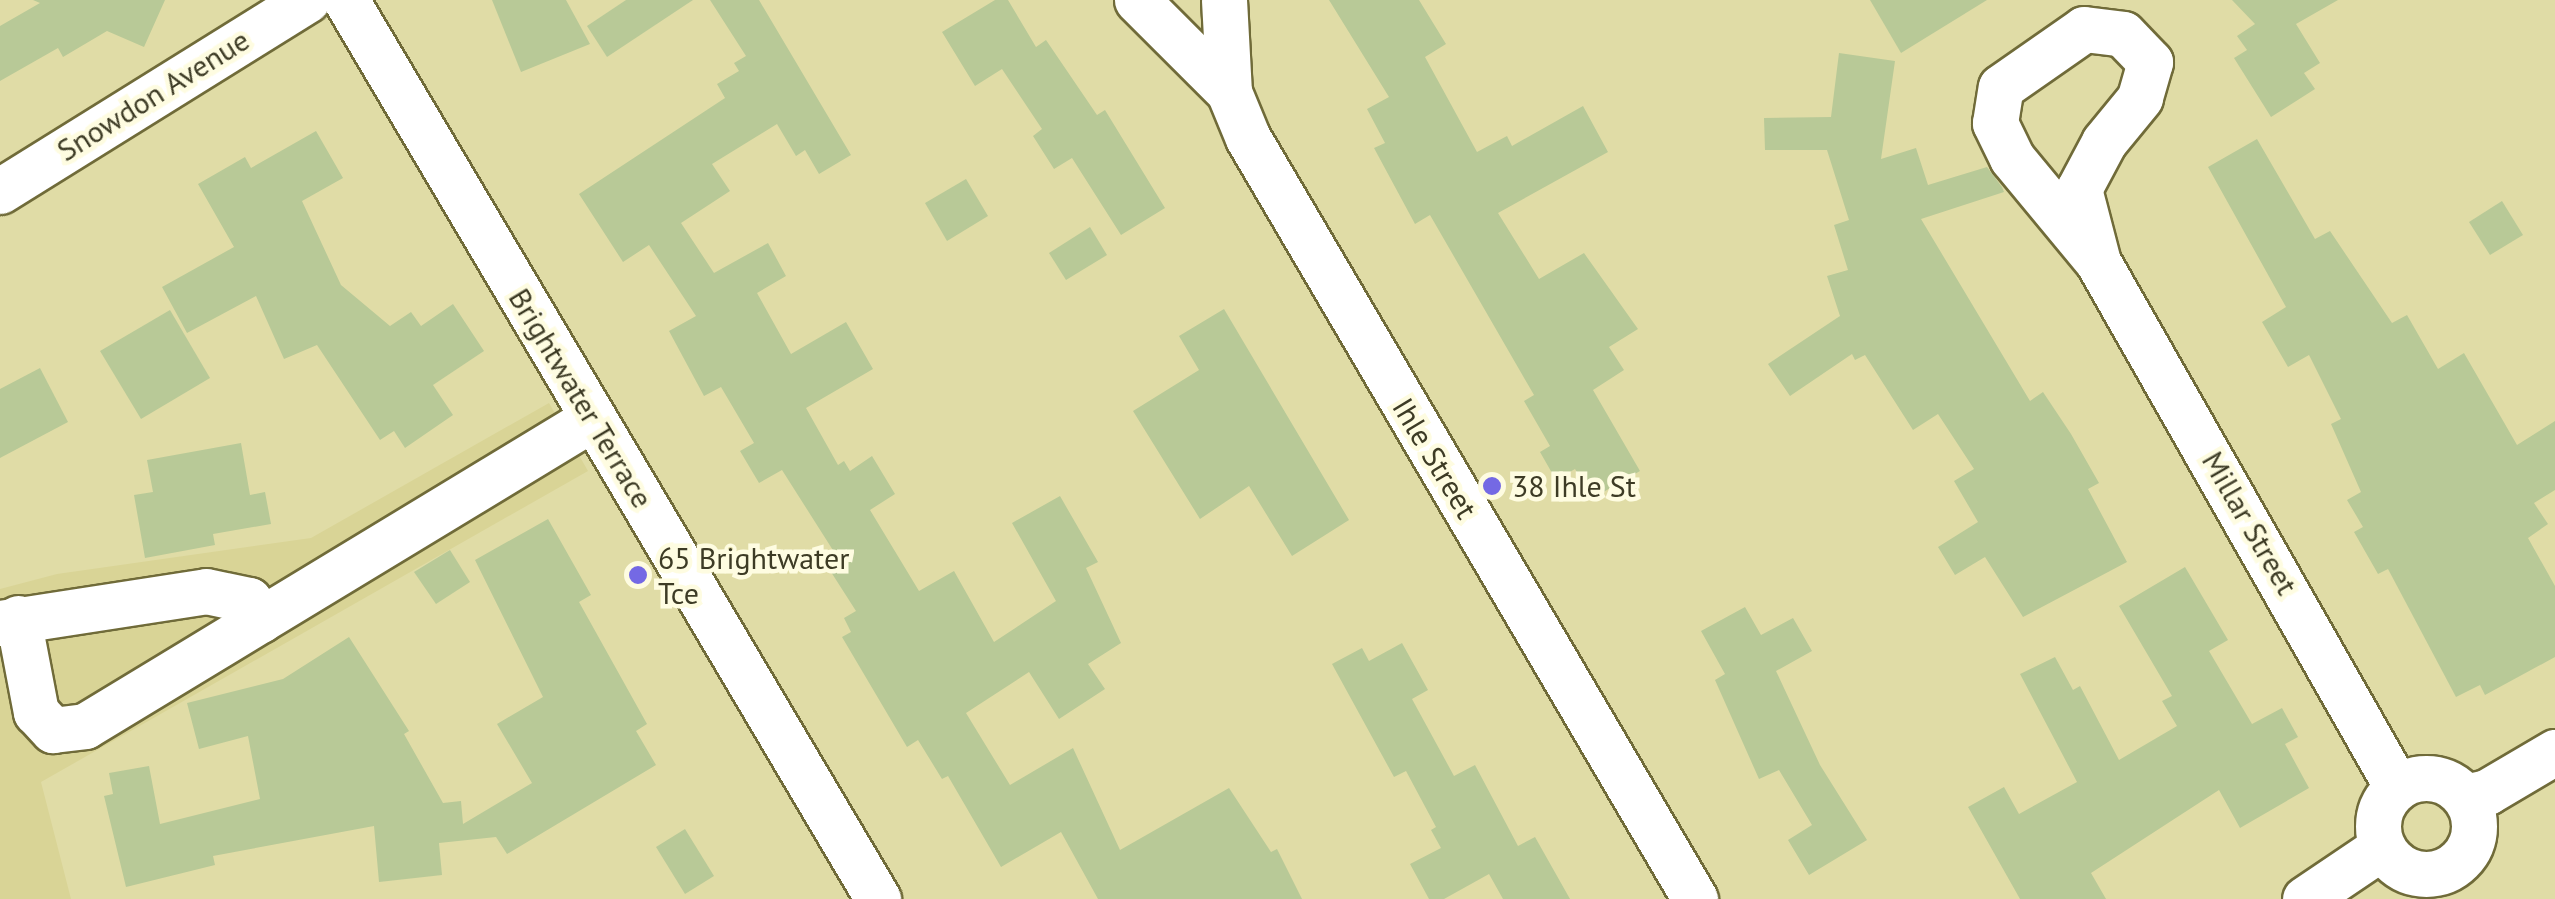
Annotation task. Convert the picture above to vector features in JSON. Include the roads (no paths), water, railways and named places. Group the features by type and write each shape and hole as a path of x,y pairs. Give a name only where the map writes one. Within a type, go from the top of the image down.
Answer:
{"street":[{"name":"Snowdon Avenue","path":"0,190 307,0"},
{"name":"Brightwater Terrace","path":"346,0 878,899"},
{"path":"1137,0 1228,92"},
{"name":"Ihle Street","path":"1224,0 1228,92 1272,181 1696,899"},
{"name":"Millar Street","path":"2098,262 2079,189 2104,142 2140,98 2150,62 2123,34 2084,29 2001,87 1995,123 2012,158 2098,262 2397,787"},
{"path":"261,620 249,600 206,591 9,620 36,712 53,730 85,726 261,620 593,418"},
{"path":"2465,797 2487,792 2555,752"},
{"path":"2410,780 2440,780 2465,797 2474,827 2461,883 2437,873 2405,870 2382,847 2379,814 2397,787 2410,780"},
{"path":"2305,899 2382,847"}],"place":[{"name":"38 Ihle St","path":"1492,486"},
{"name":"65 Brightwater Tce","path":"638,575"}]}
